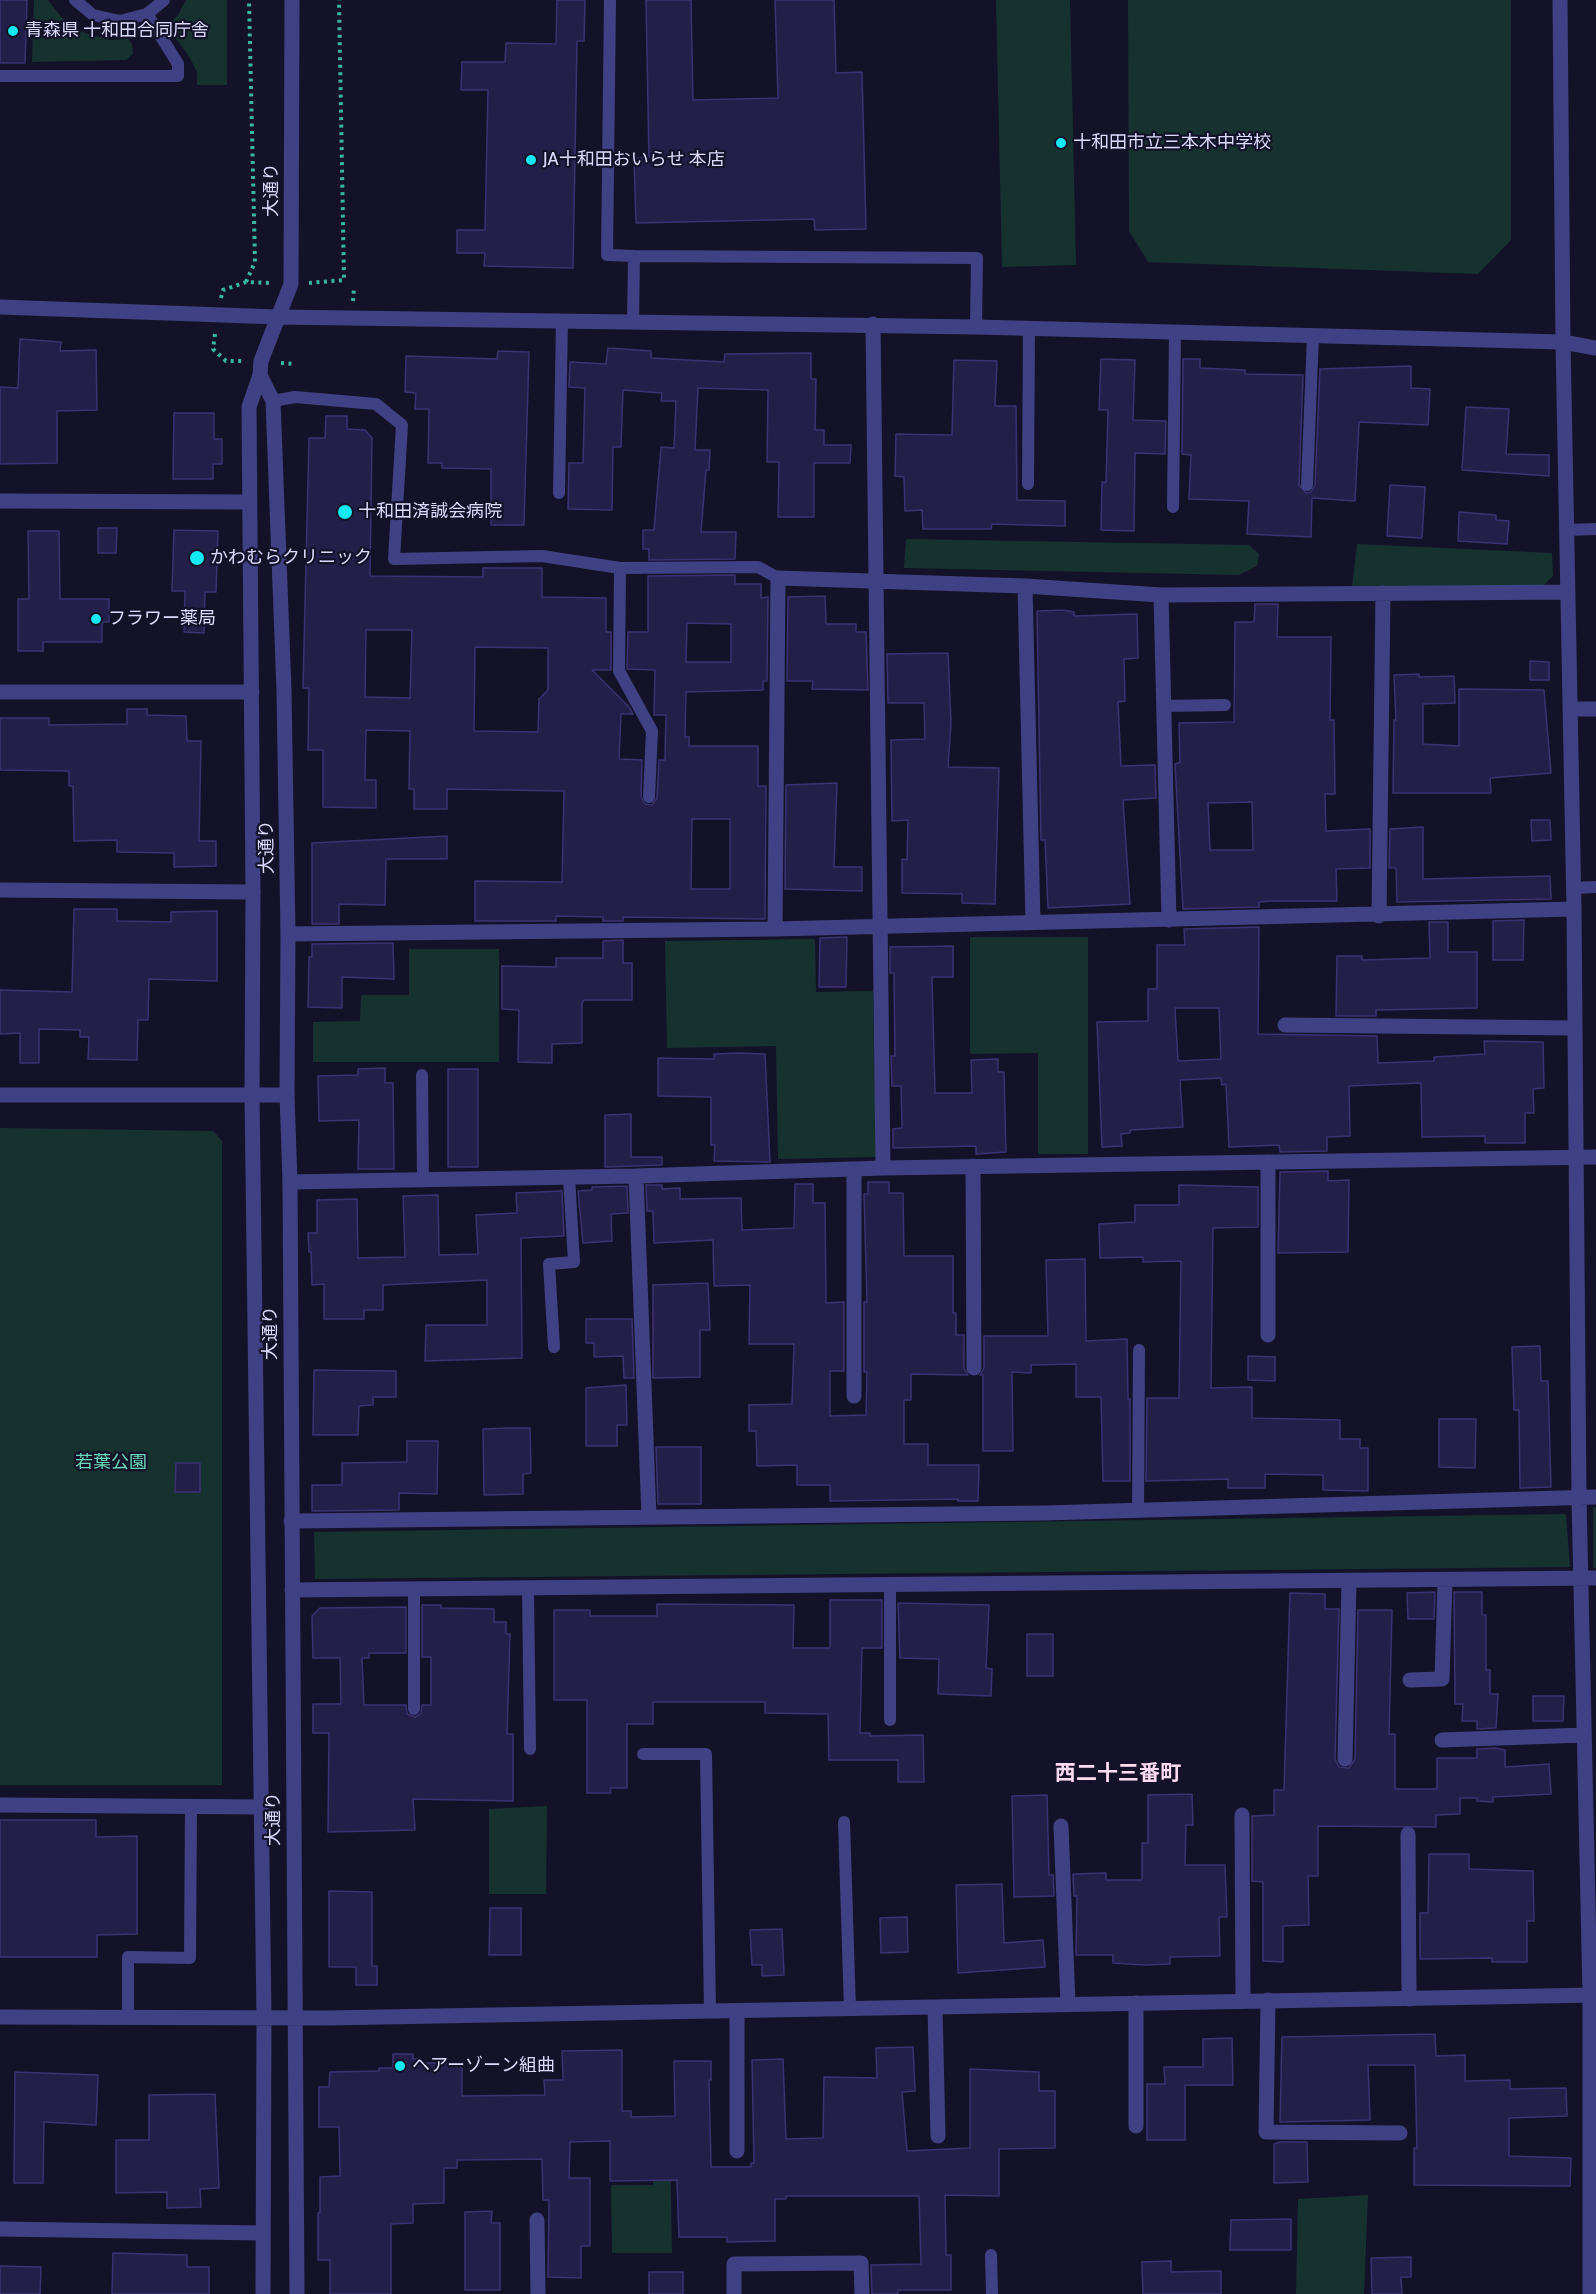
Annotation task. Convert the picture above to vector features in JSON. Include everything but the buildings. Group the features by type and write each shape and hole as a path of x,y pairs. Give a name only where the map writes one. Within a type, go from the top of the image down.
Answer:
{"street":[{"name":"大通り","path":"263,2294 264,2018 252,1095 253,892 249,407 260,375 261,361 291,284 292,0"},
{"path":"1560,0 1563,342 1574,909 1580,1497 1588,1578 1584,1735 1591,1827 1593,1995 1590,2294"},
{"path":"0,307 278,317 1029,328 1563,342 1596,348"},
{"path":"873,324 883,1168"},
{"name":"大通り","path":"260,375 273,402 283,666 288,934 286,1095 290,1182 297,2294"},
{"path":"0,501 248,502"},
{"path":"775,929 778,578 1025,586 1161,595 1568,592"},
{"path":"1025,586 1033,922"},
{"path":"1379,916 1383,593"},
{"path":"1161,595 1168,920"},
{"path":"0,692 252,692"},
{"path":"1570,709 1596,708"},
{"path":"0,890 253,892"},
{"path":"288,934 775,929 1379,916 1574,909"},
{"path":"1286,1025 1574,1028"},
{"path":"0,1095 286,1095"},
{"path":"290,1182 636,1176 854,1168 1596,1157"},
{"path":"1268,1162 1268,1335"},
{"path":"973,1166 974,1368"},
{"path":"854,1168 854,1396"},
{"path":"636,1176 649,1517"},
{"path":"291,1521 1138,1511 1596,1497"},
{"path":"292,1590 1588,1578"},
{"path":"1410,1680 1442,1679 1444,1580"},
{"path":"1345,1759 1349,1581"},
{"path":"1442,1740 1584,1735"},
{"path":"0,1805 262,1807"},
{"path":"1242,1815 1243,2001"},
{"path":"1061,1826 1068,2004"},
{"path":"1408,1834 1409,1999"},
{"path":"0,2017 295,2018 850,2010 1593,1995"},
{"path":"1268,2000 1266,2132 1400,2133"},
{"path":"1136,2003 1136,2126"},
{"path":"935,2008 938,2136"},
{"path":"737,2011 737,2151"},
{"path":"537,2220 538,2294"},
{"path":"0,2229 262,2232"},
{"path":"734,2294 734,2264 861,2263 861,2294"}],"lane":[{"path":"75,0 93,15 106,20 120,21 147,14 164,0"},
{"path":"610,0 607,255 977,258 976,327"},
{"path":"0,76 178,76 178,64 147,14"},
{"path":"633,321 634,256"},
{"path":"559,493 562,320"},
{"path":"1028,484 1029,328"},
{"path":"1173,507 1175,332"},
{"path":"1307,484 1313,336"},
{"path":"273,402 295,398 375,404 402,425 394,559 542,556 621,568 758,567 778,578"},
{"path":"1567,530 1596,529"},
{"path":"621,568 619,671 652,731 649,797"},
{"path":"1163,706 1225,705"},
{"path":"1573,888 1596,887"},
{"path":"422,1075 423,1180"},
{"path":"554,1347 549,1264 574,1262 569,1177"},
{"path":"1138,1511 1139,1350"},
{"path":"890,1585 891,1720"},
{"path":"528,1588 530,1749"},
{"path":"414,1589 414,1709"},
{"path":"643,1754 706,1754 710,2011"},
{"path":"128,2017 129,1957 190,1958 191,1806"},
{"path":"844,1822 850,2010"},
{"path":"991,2254 993,2294"}],"path":[{"path":"246,282 255,262 249,0"},
{"path":"339,0 344,280"}],"green space":[{"path":"34,0 48,0 61,17 76,30 110,40 128,39 132,44 133,54 126,60 32,62"},
{"path":"186,0 227,0 227,85 197,85 197,72 190,58 167,26 178,15"},
{"path":"996,0 1070,0 1076,265 1002,267"},
{"path":"1128,0 1511,0 1511,240 1478,274 1148,262 1129,231"},
{"path":"906,539 1249,545 1259,554 1257,566 1239,575 904,568"},
{"path":"1357,544 1552,553 1553,576 1543,586 1352,587"},
{"path":"970,937 1088,937 1088,1154 1038,1154 1038,1053 970,1054"},
{"path":"815,939 816,992 873,991 876,1157 778,1159 776,1046 667,1048 665,941"},
{"path":"409,949 499,949 499,1062 313,1062 313,1022 360,1021 361,995 409,995"},
{"name":"若葉公園","path":"0,1128 213,1131 222,1141 222,1785 0,1785"},
{"path":"1593,1507 1596,1507 1596,1568 1593,1568"},
{"path":"1566,1514 1570,1567 315,1579 314,1532"},
{"path":"547,1806 546,1894 489,1894 489,1809"},
{"path":"670,2140 672,2253 612,2253 611,2185 653,2185 653,2141"},
{"path":"1368,2195 1364,2294 1296,2294 1298,2199"}],"place":[{"name":"青森県 十和田合同庁舎","path":"13,31"},
{"name":"十和田市立三本木中学校","path":"1061,143"},
{"name":"JA十和田おいらせ 本店","path":"531,160"},
{"name":"十和田済誠会病院","path":"345,512"},
{"name":"かわむらクリニック","path":"197,558"},
{"name":"フラワー薬局","path":"96,619"},
{"name":"ヘアーゾーン組曲","path":"400,2066"}],"district":[{"name":"西二十三番町","path":"1118,1774"}]}
